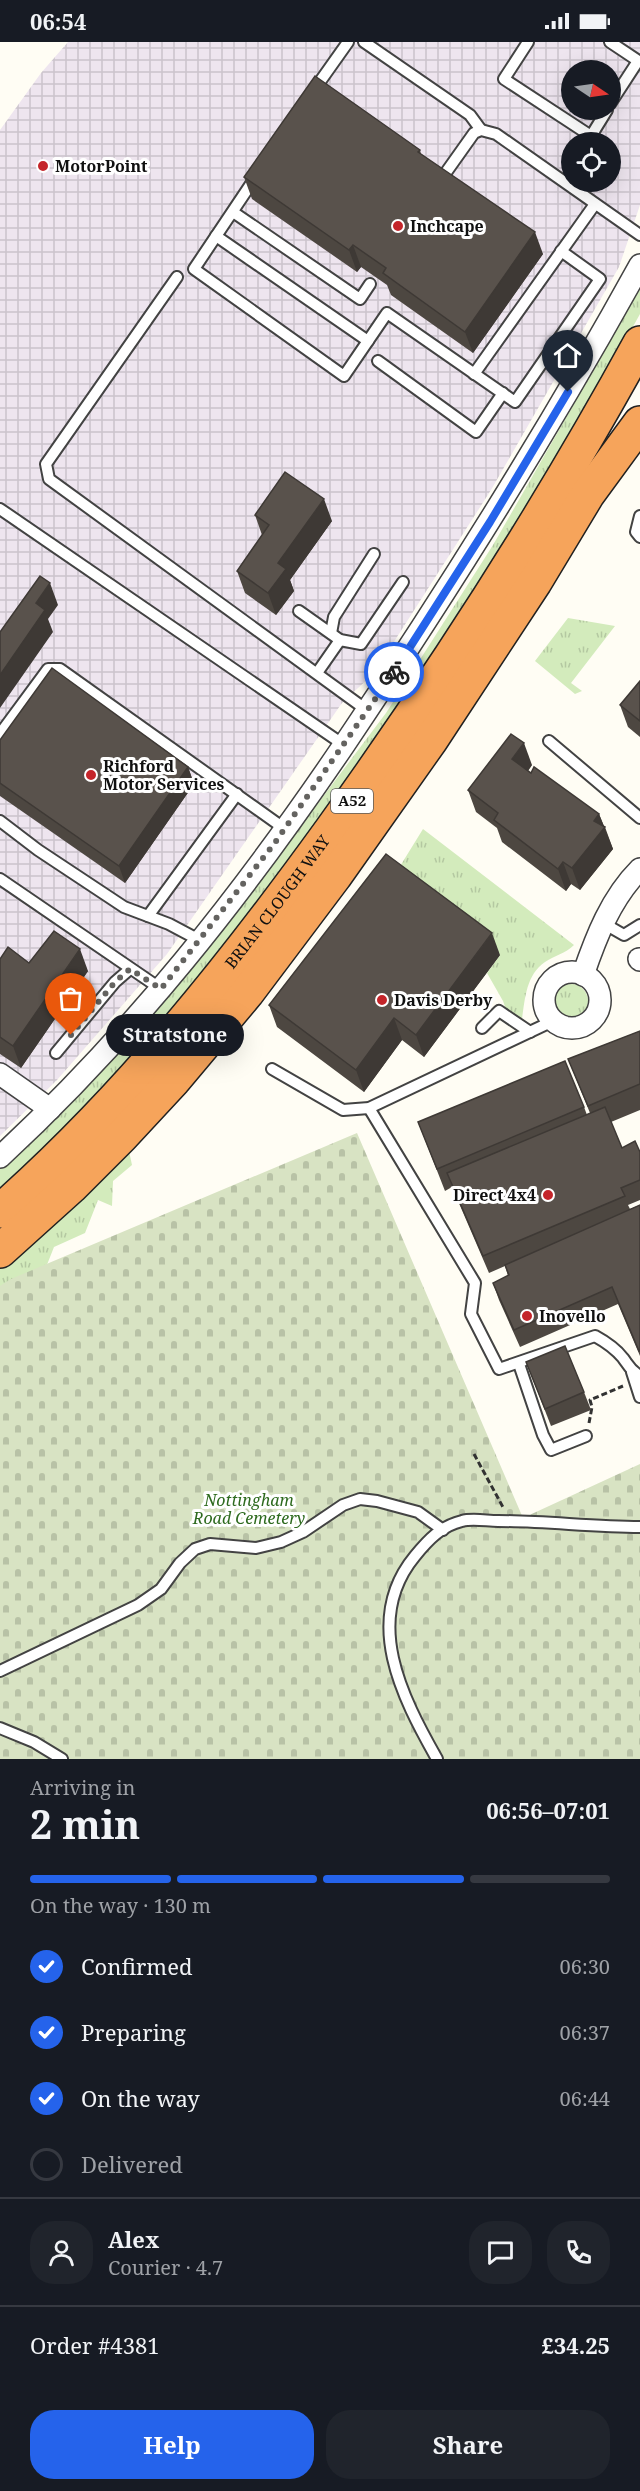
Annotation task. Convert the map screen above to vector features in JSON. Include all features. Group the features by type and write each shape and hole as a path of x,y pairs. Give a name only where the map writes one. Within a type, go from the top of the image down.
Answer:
{"highway":[{"name":"BRIAN CLOUGH WAY","path":"0,1211 113,1101 199,1004 283,895 363,786 469,628 575,458 640,343"},
{"name":"BRIAN CLOUGH WAY","path":"0,1251 71,1187 122,1136 174,1080 247,993 335,876 431,740 535,582 588,494 640,423"}],"street":[{"path":"0,1157 96,1062 161,989 201,941 285,829 431,617 593,351 640,265"},
{"path":"583,975 603,923 619,894 640,869"},
{"path":"574,973 583,975 596,986 599,994 600,1003 593,1019 586,1024 570,1028 553,1021 544,1006 546,989 558,976 574,973"},
{"path":"0,1074 50,1109"}],"lane":[{"path":"307,102 348,42"},
{"path":"364,42 470,115 481,130"},
{"path":"528,42 504,79 561,116"},
{"path":"610,42 639,62 621,88"},
{"path":"567,120 591,136 601,120"},
{"path":"447,171 474,133 481,130 496,134 640,235"},
{"path":"260,171 194,269 344,376 387,313 515,402 600,279 561,252"},
{"path":"474,374 595,204"},
{"path":"232,212 360,299 370,284"},
{"path":"216,236 368,340"},
{"path":"177,277 46,464 49,478 368,711"},
{"path":"378,362 476,432 503,393"},
{"path":"0,509 344,745"},
{"path":"640,516 636,532 640,537"},
{"path":"317,673 336,636 334,617 374,554"},
{"path":"299,611 336,636 362,644 403,582"},
{"path":"0,734 48,669 60,669 285,829"},
{"path":"549,741 640,818"},
{"path":"148,916 237,794"},
{"path":"0,821 38,850 124,907 169,924 201,941"},
{"path":"0,879 161,989"},
{"path":"603,923 624,935 640,925"},
{"path":"56,1053 115,982 130,969"},
{"path":"482,1028 499,1011 530,1032"},
{"path":"272,1069 343,1110 369,1108 553,1021"},
{"path":"369,1108 475,1283 471,1314 499,1369 595,1336 608,1343 622,1357 635,1377 640,1395"},
{"path":"519,1364 543,1435 551,1450 586,1436"},
{"path":"0,1671 138,1605 161,1589 180,1563 195,1549 210,1544 256,1548 281,1542 303,1532 343,1505 360,1499 418,1512 442,1530"},
{"path":"437,1759 410,1708 398,1679 389,1640 390,1606 404,1569 432,1535 462,1521 538,1521 584,1527 640,1527"},
{"path":"0,1728 34,1742 62,1759"}],"path":[{"path":"586,1436 591,1415 590,1400 635,1377"},
{"path":"474,1454 510,1521"}],"shaded area":[{"path":"68,42 640,42 640,205 619,267 491,490 374,673 342,703 167,954 57,1080 0,1136 0,130 41,73"}],"green space":[{"path":"640,289 640,314 615,359 525,516 398,712 238,932 94,1103 0,1192 0,1169 55,1119 171,993 230,920 386,713 493,545"},
{"path":"568,618 615,626 571,683 582,691 575,694 535,661"},
{"path":"423,829 574,945 545,962 534,974 530,980 522,1019 511,1024 503,1001 487,973 500,955 394,876"},
{"path":"571,984 583,989 588,1001 583,1013 571,1018 559,1013 554,1001 559,989"},
{"name":"Nottingham Road Cemetery","path":"357,1133 523,1518 640,1464 640,1759 0,1759 0,1286 11,1279"},
{"path":"129,1151 132,1165 113,1181 112,1206 98,1200 85,1233 54,1247 37,1290 0,1295 0,1266"}],"building":[{"name":"Inchcape","path":"315,76 420,150 418,152 535,232 465,332 383,273 386,268 353,245 349,250 244,177"},
{"path":"285,472 324,499 278,563 286,569 268,593 237,571 269,525 255,515"},
{"path":"40,576 50,583 36,603 45,610 0,675 0,632"},
{"name":"Richford Motor Services","path":"52,668 188,767 119,866 0,783 0,740"},
{"path":"640,681 640,721 620,705"},
{"path":"511,734 524,743 512,759 531,773 534,767 599,814 594,821 605,827 572,868 563,862 558,869 494,820 498,813 468,790"},
{"name":"Davis Derby","path":"386,854 492,933 416,1035 394,1018 356,1070 269,1005"},
{"path":"54,931 80,949 13,1046 0,1037 0,959 8,947 29,963"},
{"path":"640,1031 640,1084 588,1106 568,1059"},
{"path":"565,1061 584,1107 437,1169 418,1122"},
{"name":"Direct 4x4","path":"605,1107 622,1148 635,1141 640,1152 640,1180 621,1188 625,1196 483,1256 447,1173"},
{"path":"640,1205 640,1351 612,1287 514,1330 493,1283 509,1275 505,1265"},
{"path":"565,1346 584,1392 545,1409 526,1362"}],"way so far":[{"path":"71,1035 123,973 130,969 161,989 241,889 330,766 394,672"}],"place":[{"name":"MotorPoint","path":"43,166"},
{"name":"Inchcape","path":"398,226"},
{"name":"Richford Motor Services","path":"91,775"},
{"name":"Davis Derby","path":"382,1000"},
{"name":"Stratstone","path":"71,1035"},
{"name":"Direct 4x4","path":"548,1195"},
{"name":"Inovello","path":"527,1316"}],"route":[{"path":"394,672 490,522 568,392"}]}
